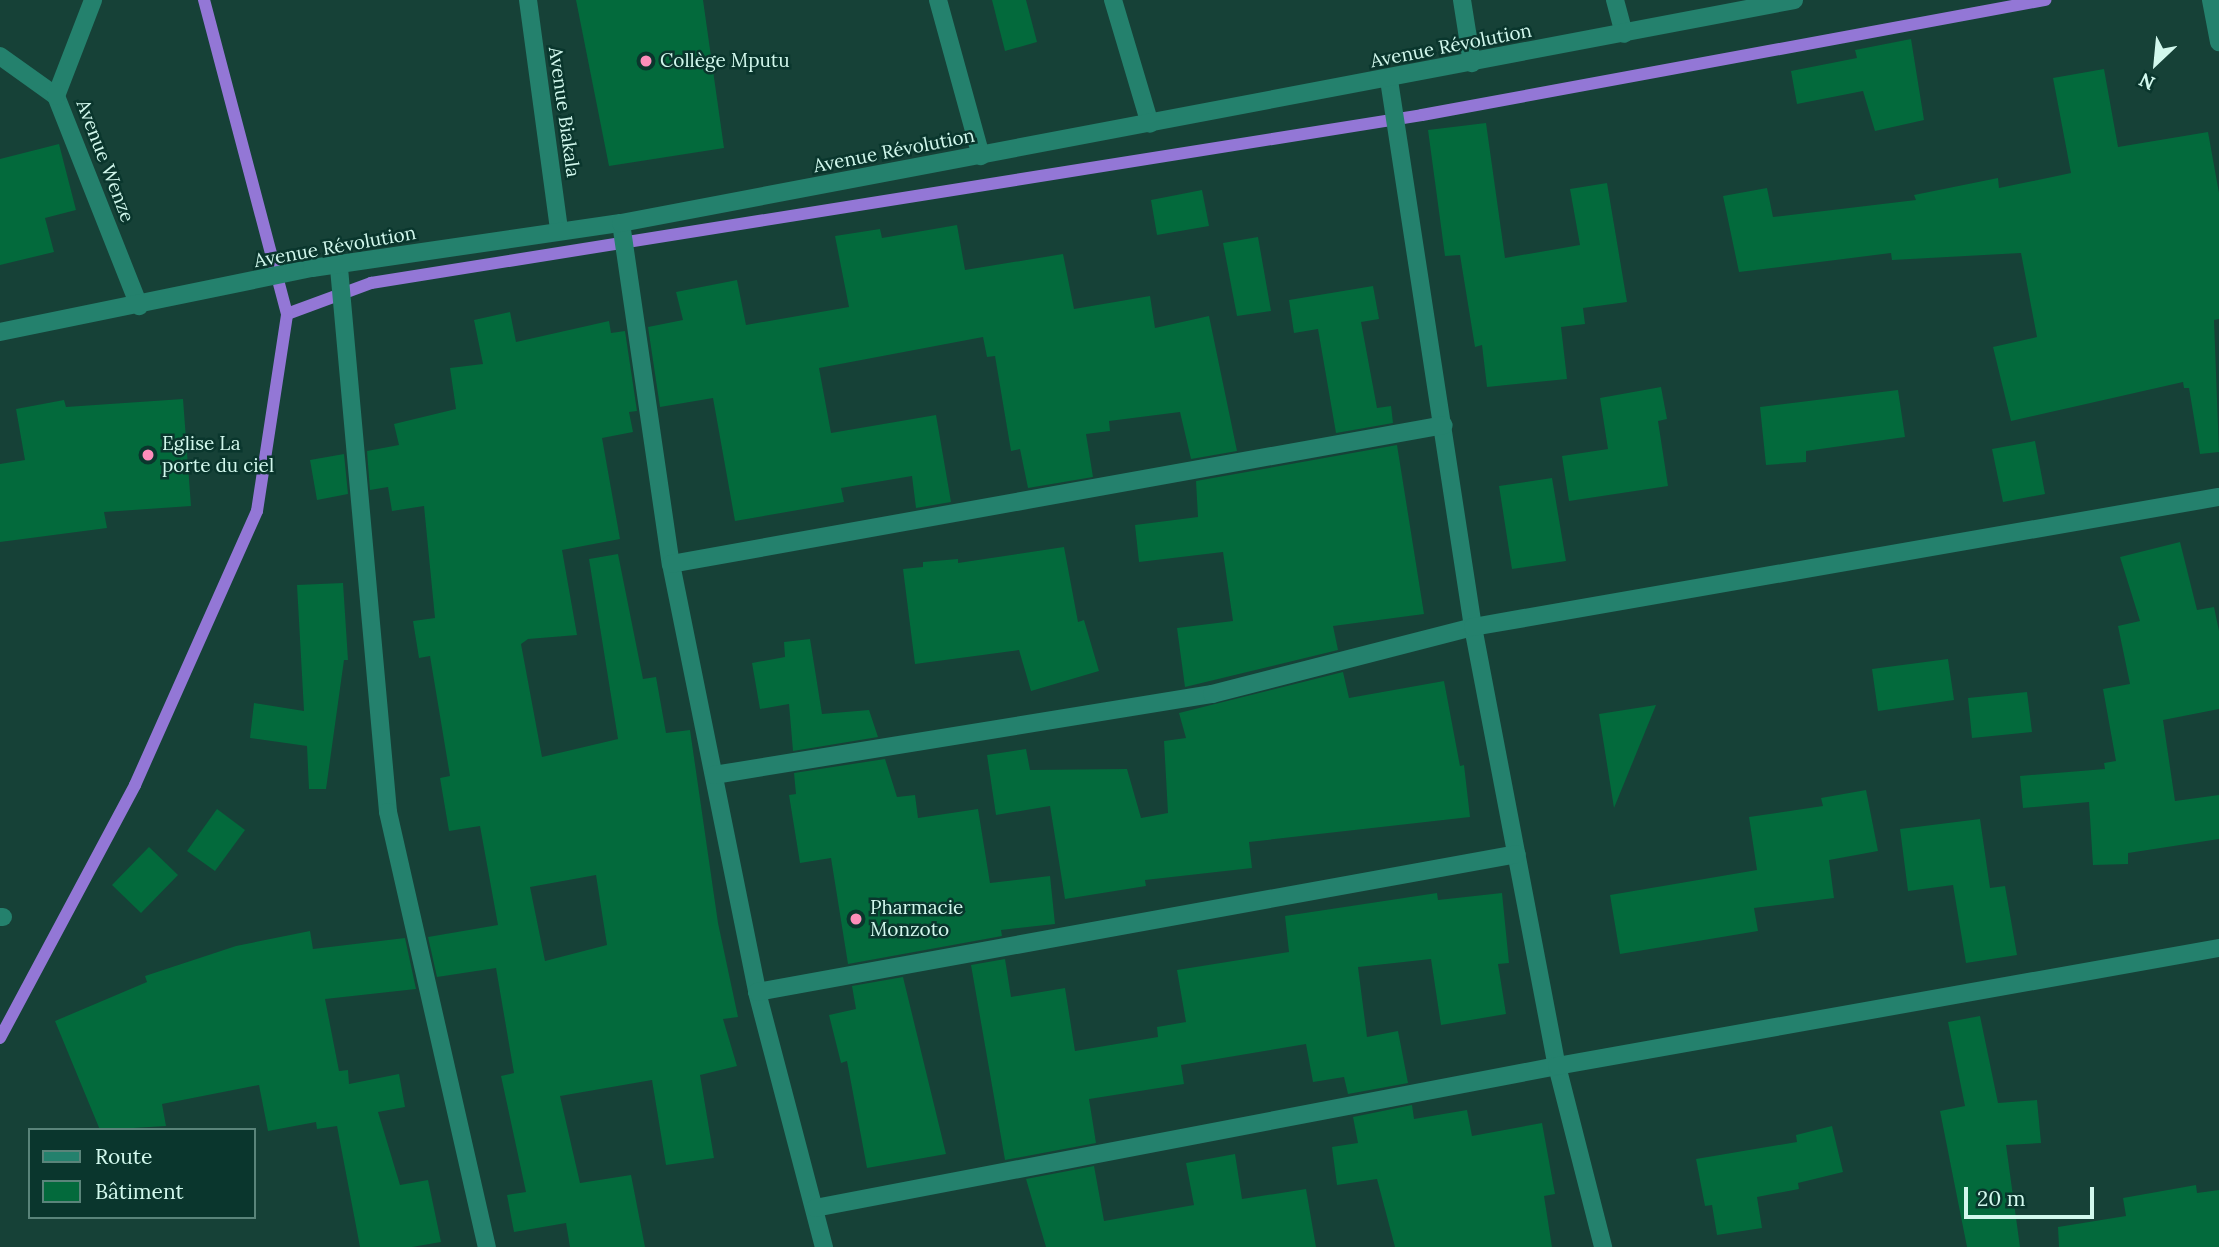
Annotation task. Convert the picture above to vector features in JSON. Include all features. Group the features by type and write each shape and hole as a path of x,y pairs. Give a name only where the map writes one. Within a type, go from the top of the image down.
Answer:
{"street":[{"path":"56,96 93,0"},
{"name":"Avenue Biakala","path":"528,0 559,229"},
{"path":"938,0 981,156"},
{"path":"1113,0 1150,124"},
{"path":"1462,0 1472,63"},
{"path":"1615,0 1623,34"},
{"name":"Avenue Révolution","path":"0,332 139,306 312,268 339,268 559,229 621,223 1389,80 1794,0"},
{"path":"2211,0 2219,42"},
{"name":"Avenue Wenze","path":"0,56 56,96 139,306"},
{"path":"1389,80 1473,627 1557,1066 1603,1247"},
{"path":"621,223 671,564 757,992 824,1247"},
{"path":"339,268 388,812 487,1247"},
{"path":"671,564 1444,425"},
{"path":"714,775 1212,694 1473,627 2219,497"},
{"path":"757,992 1517,853"},
{"path":"815,1208 1557,1066 2219,948"}],"building":[{"path":"576,0 703,0 724,148 609,166"},
{"path":"992,0 1026,0 1037,42 1005,51"},
{"path":"1911,39 1924,120 1875,131 1863,91 1797,104 1791,71 1857,58 1855,50"},
{"path":"2104,69 2118,147 2208,132 2219,193 2219,319 2214,320 2219,452 2200,454 2189,388 2184,388 2183,382 2011,421 1993,347 2037,337 2021,253 1892,260 1891,253 1739,272 1723,196 1767,188 1773,217 1916,200 1914,195 1998,178 1999,188 2071,173 2053,78"},
{"path":"1486,123 1505,258 1580,245 1570,189 1607,183 1627,302 1583,308 1585,324 1561,327 1567,379 1487,387 1482,345 1475,347 1460,255 1445,256 1428,130"},
{"path":"59,144 76,210 45,218 54,252 0,265 0,159"},
{"path":"1202,190 1209,226 1157,235 1151,200"},
{"path":"957,225 965,270 1063,254 1074,309 1150,296 1155,328 1209,316 1237,451 1191,459 1180,412 1109,421 1110,431 1086,434 1093,477 1028,488 1020,449 1011,451 995,356 987,357 983,337 819,368 831,433 936,415 951,502 916,508 912,476 841,488 844,502 735,521 713,398 660,407 648,327 683,320 676,292 737,280 746,325 849,307 835,236 880,229 882,238"},
{"path":"1258,237 1271,311 1237,316 1223,243"},
{"path":"1373,286 1379,319 1361,322 1377,408 1391,406 1393,423 1336,433 1318,329 1294,333 1289,300"},
{"path":"510,312 516,342 609,321 611,333 625,331 637,411 629,412 633,432 602,438 620,539 562,550 577,635 528,639 521,644 542,757 618,739 589,559 618,554 643,679 656,677 666,733 690,730 718,923 738,1017 723,1019 737,1066 700,1075 714,1158 666,1165 652,1080 560,1096 580,1183 631,1175 645,1247 570,1247 566,1223 514,1232 507,1195 526,1192 501,1076 514,1073 496,968 437,977 428,937 498,925 480,826 449,831 440,778 450,776 430,656 419,658 413,621 435,618 424,506 392,511 388,487 370,490 367,451 399,445 394,424 456,409 450,368 483,364 474,320","holes":["596,875 607,945 545,961 530,887"]},
{"path":"1661,387 1667,419 1658,421 1668,486 1569,501 1562,456 1608,449 1600,398"},
{"path":"1898,390 1905,437 1806,451 1806,462 1766,465 1760,407"},
{"path":"183,399 191,506 104,512 107,528 0,542 0,464 25,460 16,409 64,400 66,407"},
{"path":"2035,441 2045,494 2003,502 1992,449"},
{"path":"1397,445 1424,614 1333,626 1338,650 1185,687 1177,628 1233,621 1223,552 1139,562 1135,525 1198,517 1196,481"},
{"path":"344,454 348,494 317,500 310,460"},
{"path":"1552,478 1566,561 1512,569 1499,486"},
{"path":"2180,542 2197,610 2214,607 2219,631 2219,709 2163,720 2175,801 2219,795 2219,839 2128,853 2128,864 2093,865 2089,802 2023,808 2020,776 2105,769 2104,763 2116,761 2103,689 2130,684 2118,626 2140,621 2120,557"},
{"path":"1064,547 1078,622 1084,620 1099,671 1031,691 1019,650 915,664 903,569 923,567 923,562 958,559 958,563"},
{"path":"343,583 348,660 344,660 326,789 309,789 307,746 250,738 254,703 304,711 297,585"},
{"path":"810,639 822,714 869,710 878,737 793,751 789,704 760,709 752,663 785,657 784,642"},
{"path":"1948,659 1954,700 1878,711 1872,669"},
{"path":"1343,672 1349,698 1444,681 1460,766 1464,765 1470,817 1249,842 1252,868 1145,880 1146,886 1065,899 1050,806 996,815 987,755 1026,749 1030,770 1127,769 1141,818 1168,813 1164,741 1186,738 1179,713"},
{"path":"2027,692 2032,732 1972,738 1968,698"},
{"path":"1656,705 1614,808 1599,714"},
{"path":"885,759 897,797 915,795 918,818 978,809 990,883 1050,876 1055,924 1001,930 1002,936 848,964 831,858 800,863 789,795 796,794 794,773"},
{"path":"1866,790 1878,851 1829,860 1834,898 1754,908 1758,931 1620,954 1610,895 1757,870 1749,817 1823,806 1821,798"},
{"path":"217,809 245,830 215,871 187,851"},
{"path":"1980,819 1990,888 2005,886 2017,955 1966,963 1953,885 1908,891 1900,829"},
{"path":"149,847 178,875 141,913 112,885"},
{"path":"1437,893 1438,900 1502,893 1509,963 1498,964 1506,1014 1441,1025 1431,959 1358,967 1367,1037 1398,1031 1408,1083 1348,1094 1344,1077 1313,1082 1306,1044 1181,1065 1184,1084 1089,1099 1096,1143 1005,1160 971,965 1005,959 1011,997 1065,988 1075,1051 1158,1037 1157,1027 1186,1022 1177,970 1289,952 1285,916"},
{"path":"310,931 313,949 405,938 416,989 325,999 339,1071 348,1070 349,1084 399,1074 405,1107 378,1112 400,1185 428,1180 441,1242 412,1247 360,1247 337,1126 317,1129 316,1122 268,1131 259,1085 162,1104 166,1126 99,1128 55,1021 147,982 145,976 236,946"},
{"path":"903,977 946,1154 867,1168 847,1061 841,1063 829,1015 856,1009 852,986"},
{"path":"1980,1016 1998,1103 2037,1100 2041,1143 2006,1145 2020,1247 1967,1247 1940,1111 1965,1106 1948,1022"},
{"path":"1412,1105 1414,1119 1467,1110 1472,1136 1542,1123 1555,1194 1544,1196 1552,1247 1395,1247 1377,1179 1337,1185 1332,1147 1358,1143 1353,1117"},
{"path":"1832,1126 1843,1172 1798,1183 1799,1189 1757,1197 1762,1228 1717,1235 1712,1205 1705,1206 1696,1159 1797,1142 1796,1135"},
{"path":"1235,1154 1242,1199 1306,1189 1316,1247 1046,1247 1026,1179 1094,1166 1104,1221 1194,1205 1186,1163"},
{"path":"2196,1185 2197,1193 2219,1190 2219,1247 2059,1247 2058,1227 2126,1216 2123,1198"}],"waterway":[{"path":"0,1038 135,785 257,511 287,314 204,0"},
{"path":"287,314 371,283 1422,115 2045,0"}],"place":[{"name":"Collège Mputu","path":"646,61"},
{"name":"Eglise La porte du ciel","path":"148,455"},
{"name":"Pharmacie Monzoto","path":"856,919"}]}
